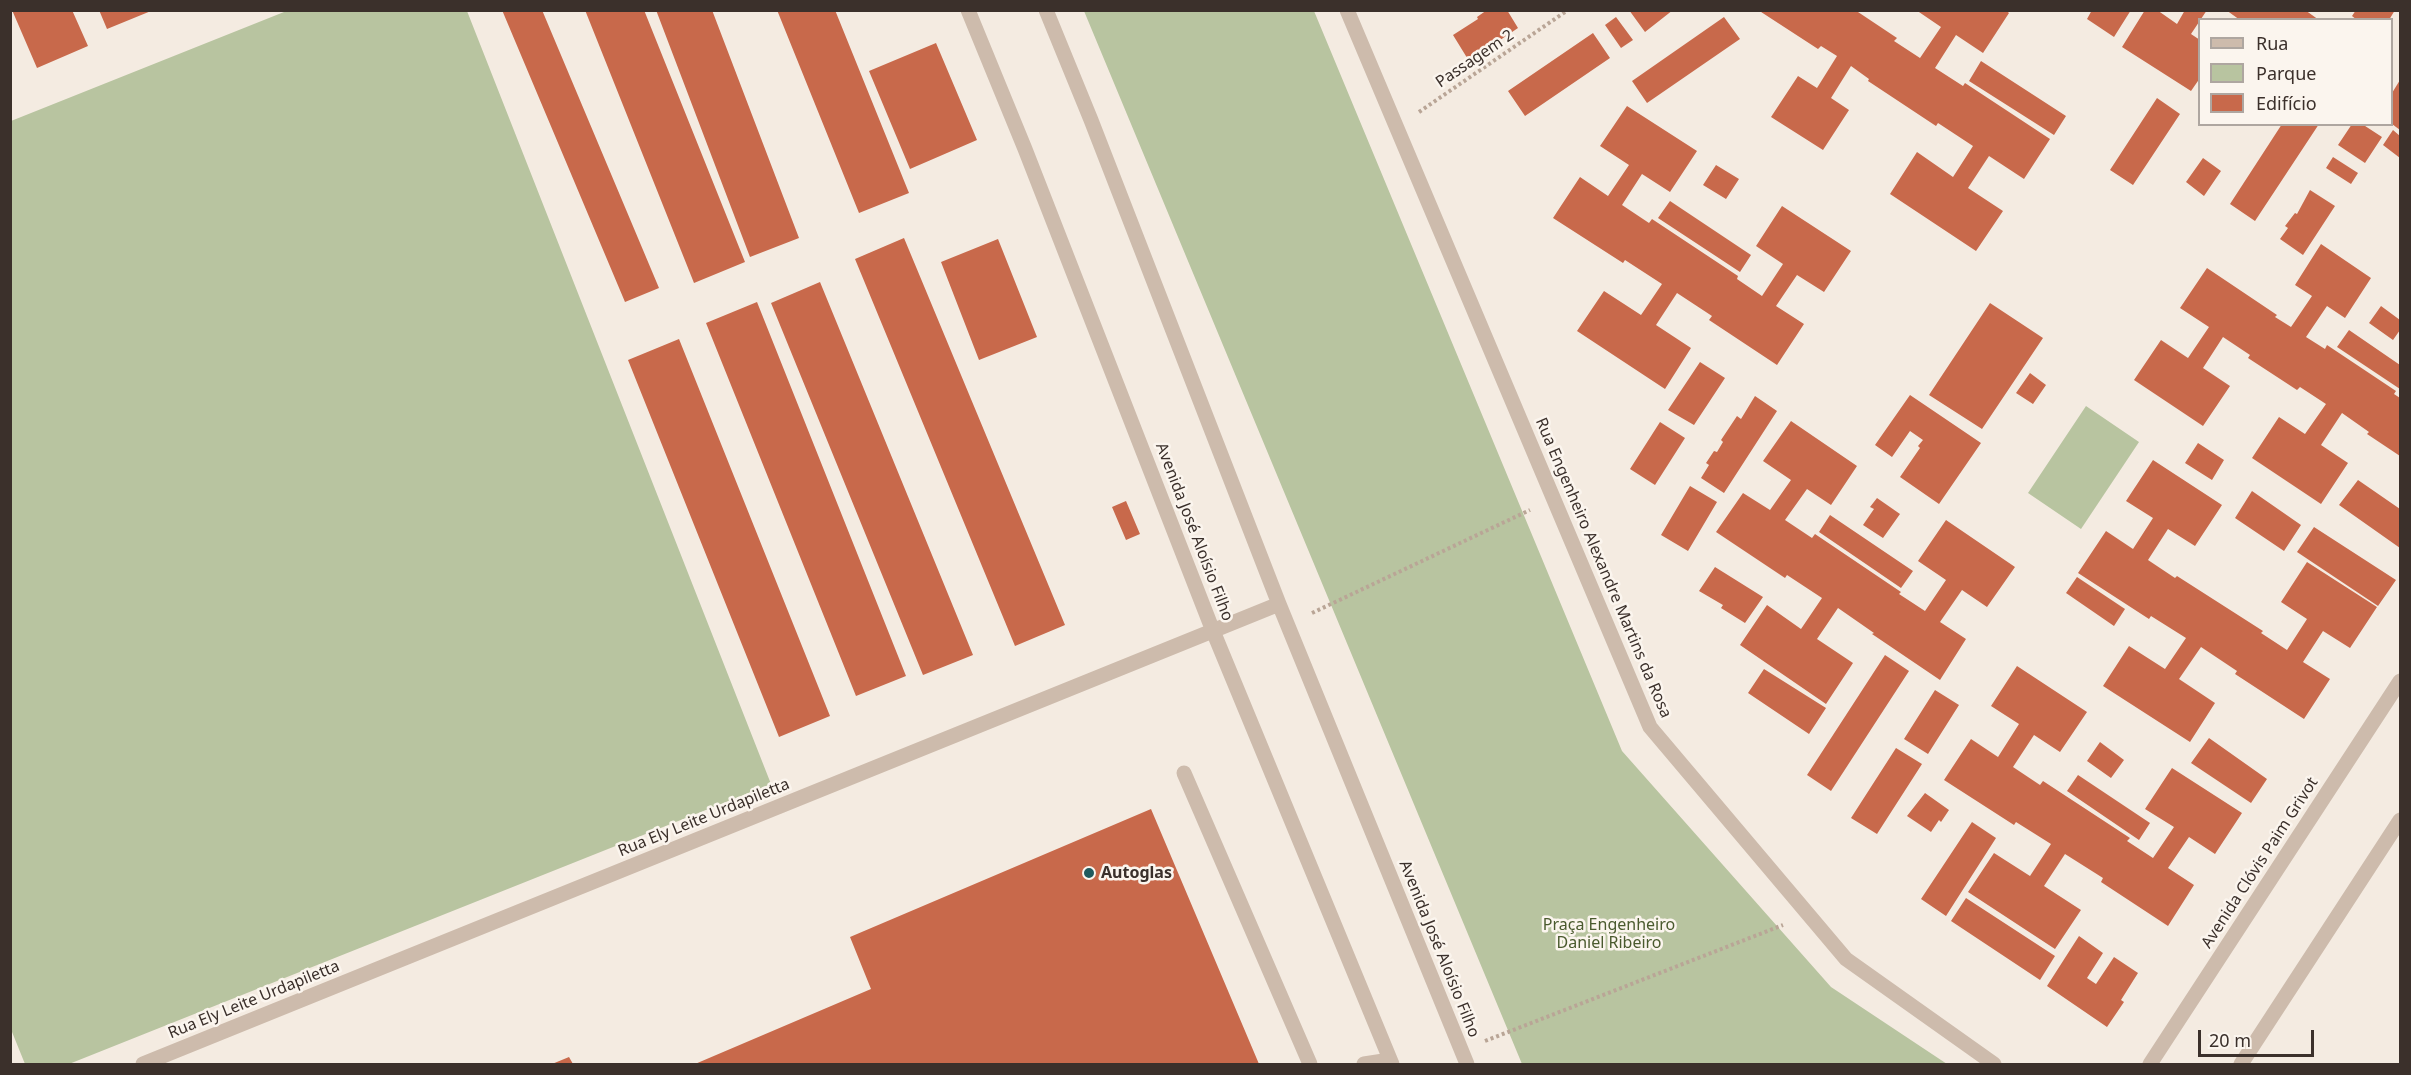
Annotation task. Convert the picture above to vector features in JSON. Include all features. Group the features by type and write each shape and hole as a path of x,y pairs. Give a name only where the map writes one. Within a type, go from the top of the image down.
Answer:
{"street":[{"name":"Avenida José Aloísio Filho","path":"968,10 1025,149 1213,631 1391,1062"},
{"name":"Avenida José Aloísio Filho","path":"1046,10 1096,131 1279,604 1467,1065"},
{"name":"Rua Engenheiro Alexandre Martins da Rosa","path":"1347,10 1650,727 1846,959 1994,1065"},
{"name":"Rua Ely Leite Urdapiletta","path":"143,1065 1279,604"},
{"name":"Avenida Clóvis Paim Grivot","path":"2150,1065 2400,681"},
{"path":"1184,773 1310,1065"},
{"path":"2241,1065 2400,820"},
{"path":"1364,1065 1391,1062"}],"path":[{"name":"Passagem 2","path":"1396,127 1568,10"},
{"path":"1308,615 1554,499"},
{"path":"1482,1042 1809,915"}],"green space":[{"path":"289,10 467,11 771,784 69,1064 25,1064 10,1027 11,121"},
{"name":"Praça Engenheiro Daniel Ribeiro","path":"1084,11 1314,11 1622,751 1831,987 1947,1064 1522,1064"},
{"path":"2086,406 2139,442 2081,529 2028,493"}],"building":[{"path":"12,10 72,10 88,46 37,68"},
{"path":"99,10 151,10 151,11 107,29"},
{"path":"502,10 542,10 659,288 625,302"},
{"path":"585,10 644,10 745,262 694,283"},
{"path":"656,10 712,10 799,238 750,257"},
{"path":"777,10 835,10 909,193 859,213"},
{"path":"1487,10 1507,10 1518,28 1469,61 1453,35 1478,19 1477,17"},
{"path":"1629,10 1673,10 1645,32"},
{"path":"1758,10 1855,10 1897,38 1894,41 1920,58 1941,27 1916,10 2006,10 2009,13 1983,53 1956,35 1935,68 1963,86 1965,83 2050,139 2024,179 1989,156 1968,188 2003,211 1976,251 1890,194 1917,152 1953,177 1973,146 1938,123 1936,126 1868,81 1869,79 1851,66 1831,98 1849,110 1823,150 1771,117 1798,76 1817,88 1837,56 1821,46 1818,49"},
{"path":"2092,10 2131,10 2114,37 2087,19"},
{"path":"2145,10 2157,10 2177,24 2185,10 2207,10 2202,18 2198,18 2198,24 2191,34 2198,39 2198,81 2191,91 2122,47"},
{"path":"2226,10 2305,10 2316,18 2237,18"},
{"path":"2356,10 2395,10 2390,18 2354,18 2352,16"},
{"path":"1616,17 1633,40 1621,48 1605,25"},
{"path":"1724,17 1740,39 1647,103 1632,81"},
{"path":"1593,33 1610,58 1525,116 1508,91"},
{"path":"936,43 977,140 910,169 869,71"},
{"path":"1981,61 2066,116 2054,135 1969,81"},
{"path":"2400,80 2400,130 2393,125 2393,91"},
{"path":"2157,98 2180,114 2133,185 2110,170"},
{"path":"1627,106 1697,151 1670,192 1642,174 1622,205 1649,223 1652,219 1738,276 1737,279 1762,296 1783,264 1756,246 1782,206 1851,251 1824,292 1797,275 1776,306 1804,324 1777,365 1709,320 1712,316 1677,293 1656,325 1691,348 1665,389 1577,331 1604,291 1641,315 1662,284 1625,260 1623,263 1553,218 1580,177 1608,196 1629,165 1600,146"},
{"path":"2281,126 2318,126 2255,221 2230,204"},
{"path":"2351,126 2365,126 2382,137 2365,163 2338,145"},
{"path":"2393,130 2400,136 2400,158 2383,145"},
{"path":"2333,157 2358,173 2351,184 2326,168"},
{"path":"2203,158 2221,171 2204,196 2186,182"},
{"path":"1716,165 1739,179 1726,199 1703,185"},
{"path":"2310,190 2335,206 2303,255 2280,239 2288,228 2285,226 2295,213 2297,214"},
{"path":"1670,201 1751,255 1740,272 1658,218"},
{"path":"904,238 1065,625 1015,646 855,259"},
{"path":"998,239 1037,337 979,360 941,262"},
{"path":"2321,244 2371,278 2345,318 2327,306 2306,337 2325,349 2327,345 2396,391 2394,394 2400,398 2400,456 2367,434 2369,432 2342,413 2321,445 2348,463 2321,504 2252,458 2279,417 2305,434 2326,404 2300,387 2297,390 2248,358 2250,355 2223,337 2203,368 2230,386 2203,426 2134,380 2161,340 2188,358 2209,327 2180,308 2207,268 2291,327 2312,296 2295,285"},
{"path":"820,282 973,655 923,675 771,303"},
{"path":"757,302 906,676 856,696 706,323"},
{"path":"1990,303 2043,338 1982,429 1929,395"},
{"path":"2381,306 2400,320 2400,330 2393,340 2369,323"},
{"path":"2349,330 2400,365 2400,389 2337,347"},
{"path":"679,339 830,716 779,737 628,360"},
{"path":"1700,362 1725,378 1694,425 1668,410"},
{"path":"2030,373 2046,385 2033,404 2016,393"},
{"path":"1910,395 1981,443 1939,504 1900,477 1923,440 1910,431 1892,457 1875,445"},
{"path":"1755,396 1777,411 1724,493 1701,478 1709,465 1706,463 1723,442 1721,440 1737,416 1741,419"},
{"path":"1791,421 1857,466 1831,505 1807,489 1785,520 1812,538 1815,534 1901,592 1899,594 1925,611 1946,580 1918,561 1946,520 2015,567 1987,607 1962,590 1940,622 1966,639 1940,680 1838,608 1817,639 1853,663 1826,704 1740,645 1767,605 1801,629 1822,598 1787,575 1785,578 1716,532 1743,493 1770,510 1791,480 1763,461"},
{"path":"1660,422 1685,438 1655,485 1630,469"},
{"path":"2198,443 2224,460 2212,480 2185,463"},
{"path":"2153,460 2222,505 2195,546 2168,529 2148,560 2175,578 2177,576 2263,631 2261,633 2287,650 2307,619 2281,602 2307,562 2377,607 2350,648 2323,631 2303,662 2330,679 2304,719 2235,674 2237,671 2201,647 2179,679 2215,703 2190,742 2103,686 2129,646 2165,669 2186,638 2151,616 2149,619 2078,573 2106,531 2133,549 2153,518 2126,501"},
{"path":"2358,480 2400,509 2400,548 2339,505"},
{"path":"1690,486 1717,502 1688,551 1661,535"},
{"path":"2252,491 2301,525 2284,551 2235,518"},
{"path":"1877,498 1900,514 1883,538 1863,525 1874,509 1870,507"},
{"path":"1126,501 1140,534 1126,540 1112,507"},
{"path":"1830,515 1913,571 1901,588 1819,532"},
{"path":"2314,527 2396,580 2378,606 2297,552"},
{"path":"1715,567 1763,597 1745,623 1721,608 1723,605 1699,591"},
{"path":"2077,577 2125,609 2114,626 2066,593"},
{"path":"1885,655 1909,671 1831,791 1807,775"},
{"path":"2017,666 2087,712 2060,752 2034,735 2013,767 2040,785 2043,781 2130,838 2127,841 2153,858 2174,827 2145,809 2172,768 2242,813 2215,854 2189,837 2168,868 2194,885 2168,926 2101,882 2103,878 2065,854 2044,886 2081,910 2055,949 1968,892 1994,853 2030,876 2051,844 2016,822 2014,825 1944,780 1971,739 1998,757 2019,724 1991,706"},
{"path":"1764,669 1826,708 1809,734 1748,693"},
{"path":"1935,690 1959,705 1928,754 1904,739"},
{"path":"2209,738 2267,779 2251,803 2191,763"},
{"path":"2100,742 2124,760 2111,778 2087,761"},
{"path":"1896,748 1922,764 1877,834 1851,818"},
{"path":"2078,775 2150,823 2139,840 2067,791"},
{"path":"1925,793 1949,810 1931,832 1907,816"},
{"name":"Autoglas","path":"1151,809 1259,1064 695,1064 871,989 850,937"},
{"path":"1972,822 1996,838 1946,916 1921,899"},
{"path":"1966,898 2055,956 2040,980 1951,921"},
{"path":"2079,936 2103,953 2087,978 2096,984 2114,957 2138,973 2121,1000 2124,1002 2107,1027 2047,986"},
{"path":"569,1057 573,1064 552,1064"}],"place":[{"name":"Autoglas","path":"1089,873"}]}
